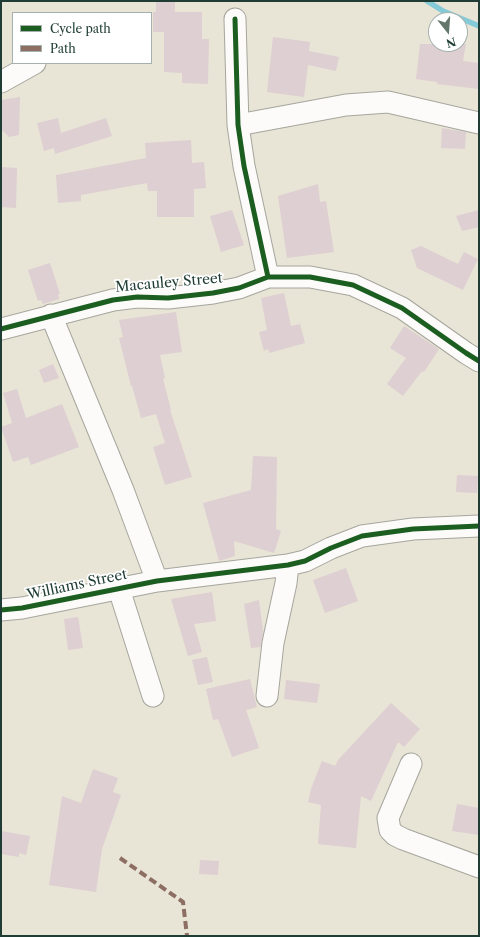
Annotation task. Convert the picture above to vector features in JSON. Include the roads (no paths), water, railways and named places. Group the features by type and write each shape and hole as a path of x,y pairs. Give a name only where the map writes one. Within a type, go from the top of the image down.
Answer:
{"street":[{"path":"235,19 238,124 244,166 268,277 310,277 353,285 402,308 479,361"},
{"path":"1,82 33,64"},
{"path":"238,124 346,105 388,102 479,123"},
{"name":"Macauley Street","path":"1,329 113,300 138,297 168,298 212,293 239,288 268,277"},
{"path":"51,315 123,490 157,581"},
{"name":"Williams Street","path":"1,610 22,608 157,581 288,565 305,561 362,536 413,529 479,526"},
{"path":"267,696 272,643 286,582 288,565"},
{"path":"119,589 153,696"},
{"path":"411,764 388,818 390,830 395,835 403,839 479,867"}],"waterway":[{"path":"427,1 443,11 479,26"}]}
